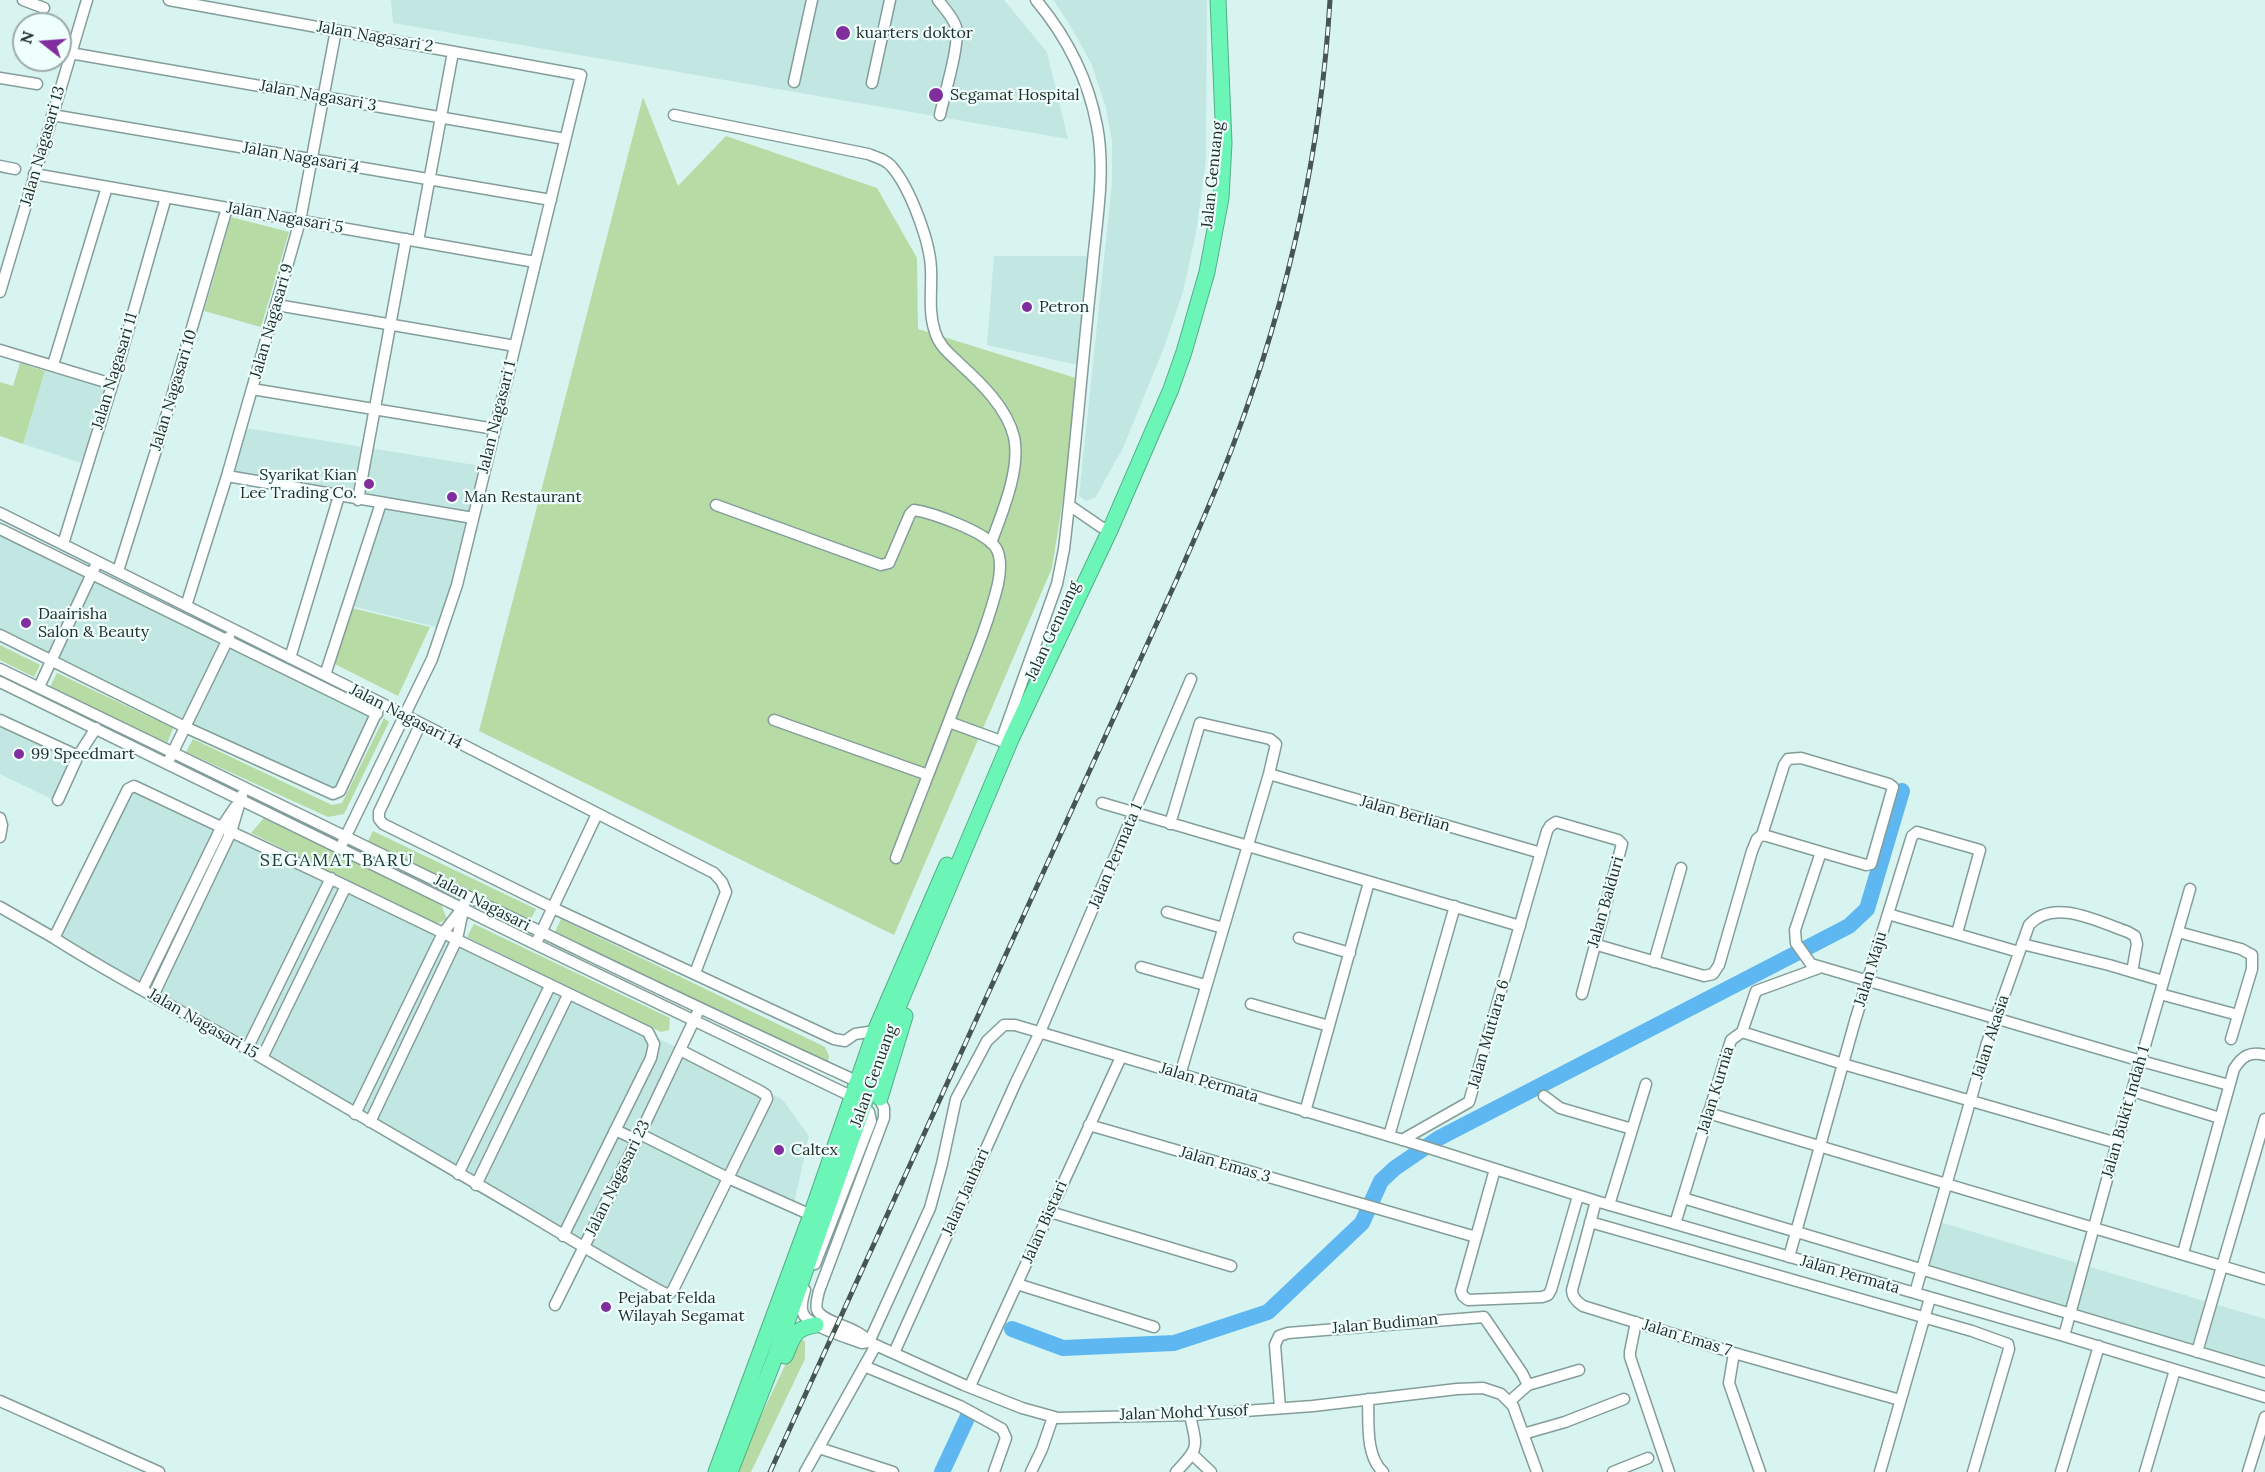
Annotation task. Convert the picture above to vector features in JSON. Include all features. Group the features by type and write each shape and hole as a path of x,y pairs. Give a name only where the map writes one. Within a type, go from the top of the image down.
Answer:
{"highway":[{"name":"Jalan Genuang","path":"716,1472 811,1215 858,1101 870,1089 931,930 1012,736 1171,389 1198,308 1221,198 1224,143 1218,0"},
{"name":"Jalan Genuang","path":"870,1089 875,1031 1001,741 1106,529"},
{"name":"Jalan Genuang","path":"730,1472 753,1418 858,1101"},
{"path":"753,1418 797,1331 816,1325"}],"street":[{"path":"23,0 44,8"},
{"name":"Jalan Nagasari 13","path":"72,47 87,0"},
{"name":"Jalan Nagasari 2","path":"168,0 581,75"},
{"path":"794,82 812,0"},
{"path":"872,82 890,0"},
{"path":"938,0 956,29 954,51 940,115"},
{"path":"949,722 1001,741 1057,584 1064,549 1097,227 1100,150 1092,104 1079,65 1051,17 1036,0"},
{"name":"Jalan Nagasari 9","path":"186,606 227,476 300,221 336,30"},
{"path":"418,241 453,52"},
{"name":"Jalan Nagasari 3","path":"72,53 565,139"},
{"name":"Jalan Nagasari 13","path":"0,292 65,72"},
{"name":"Jalan Nagasari 1","path":"340,847 405,717 442,634 473,518 581,75"},
{"path":"0,78 37,84"},
{"path":"674,115 868,154 892,166 916,211 929,249 931,318 937,339 946,351 986,390 1006,416 1014,438 1014,462 1009,495 992,543"},
{"name":"Jalan Nagasari 4","path":"52,116 550,200"},
{"path":"0,166 15,169"},
{"name":"Jalan Nagasari 5","path":"34,174 535,262"},
{"path":"52,365 106,187"},
{"name":"Jalan Nagasari 11","path":"63,544 166,197"},
{"name":"Jalan Nagasari 10","path":"118,572 193,328 227,208"},
{"path":"358,500 406,239"},
{"path":"277,305 515,346"},
{"path":"0,350 112,384"},
{"path":"252,389 374,411 495,429"},
{"path":"227,476 473,518"},
{"path":"291,658 339,496"},
{"path":"326,675 381,503"},
{"path":"1069,505 1106,529"},
{"path":"716,506 881,565 889,563 894,556 910,514 914,510 933,515 973,532 992,543 996,548 999,561 997,586 973,658 896,858"},
{"name":"Jalan Nagasari 14","path":"0,513 326,675 379,709"},
{"name":"Jalan Nagasari 14","path":"0,530 227,641 379,709 405,717 714,873 722,882 726,892 694,973"},
{"path":"39,687 98,562"},
{"path":"170,758 233,629"},
{"path":"0,635 186,727 333,794 340,791 379,709"},
{"name":"Jalan Nagasari","path":"0,669 39,687 170,758 240,800 858,1101"},
{"name":"Jalan Permata 1","path":"1040,1032 1191,679"},
{"name":"Jalan Nagasari","path":"0,681 96,728 245,789 870,1089"},
{"path":"0,720 78,756"},
{"path":"774,720 928,776"},
{"path":"1170,824 1200,723 1273,741 1276,746 1269,774 1180,1075"},
{"name":"Jalan Nagasari","path":"420,725 379,812 379,819 387,826 553,908 834,1039 844,1041 855,1034 875,1031"},
{"path":"58,800 78,756 96,728"},
{"path":"1593,944 1710,976 1717,970 1746,868 1758,839 1762,835 1784,765 1788,759 1801,758 1890,784 1893,787 1871,864 1866,865 1762,835"},
{"name":"Jalan Berlian","path":"1269,774 1541,853"},
{"path":"54,938 131,786 331,878 648,1032 654,1044 651,1058 563,1236"},
{"path":"153,996 245,789"},
{"path":"1102,804 1520,926"},
{"path":"535,944 597,814"},
{"path":"0,818 2,825 0,837"},
{"name":"Jalan Balduri","path":"1541,853 1547,831 1556,822 1622,842 1593,944 1582,994"},
{"path":"141,990 226,830"},
{"name":"Jalan Maju","path":"1789,1257 1867,981 1913,833 1920,832 1978,848 1980,853 1957,933"},
{"path":"1821,852 1795,930 1796,943 1811,964 2141,1061 2229,1084"},
{"name":"Jalan Mutiara 6","path":"1407,1142 1469,1102 1541,853"},
{"path":"1654,962 1681,868"},
{"path":"247,1049 331,878"},
{"path":"1305,1112 1369,882"},
{"path":"262,1058 346,886"},
{"name":"Jalan Bukit Indah 1","path":"2064,1336 2190,889"},
{"path":"355,1114 444,933 468,896"},
{"path":"1389,1136 1455,906"},
{"name":"Jalan Nagasari 15","path":"0,907 666,1294 670,1293 728,1178"},
{"path":"370,1122 457,939 463,907"},
{"path":"1167,912 1223,927"},
{"name":"Jalan Akasia","path":"1915,1293 1987,1043 2029,925 2037,917 2053,912 2075,914 2128,932 2135,936 2137,944 2132,972"},
{"path":"1888,914 1957,933 2163,981"},
{"path":"2178,932 2248,951 2253,961 2231,1039"},
{"path":"1299,938 1350,953"},
{"path":"1141,967 1205,985"},
{"name":"Jalan Kurnia","path":"1675,1224 1731,1040 1742,1032 1756,991 1819,968"},
{"path":"458,1174 550,986"},
{"path":"2160,994 2238,1015"},
{"path":"476,1185 568,995"},
{"path":"1251,1004 1329,1026"},
{"name":"Jalan Nagasari 23","path":"555,1305 639,1137 699,1008"},
{"name":"Jalan Permata","path":"873,1343 930,1208 956,1099 987,1041 1004,1026 1015,1025 1436,1150 1596,1202 2099,1346 2265,1397"},
{"name":"Jalan Jauhari","path":"894,1353 1040,1032"},
{"path":"1742,1032 1843,1064 2117,1143"},
{"path":"681,1050 766,1095 766,1104 728,1178"},
{"path":"2183,1253 2229,1084 2240,1060 2255,1053 2265,1055"},
{"name":"Jalan Bistari","path":"970,1386 1121,1057"},
{"path":"1609,1205 1646,1084"},
{"path":"870,1089 884,1108 884,1118 819,1291 817,1307 824,1316 864,1334 873,1343"},
{"path":"2132,1091 2220,1118"},
{"path":"1544,1096 1560,1108 1632,1129"},
{"path":"858,1101 871,1117 870,1125 802,1302 806,1318 816,1325 862,1342 873,1343"},
{"path":"1708,1113 2265,1279"},
{"path":"2197,1352 2265,1119"},
{"name":"Jalan Emas 3","path":"1089,1125 1476,1237"},
{"path":"615,1130 639,1137 811,1215"},
{"path":"1495,1170 1461,1291 1468,1300 1548,1294 1578,1196"},
{"path":"1683,1198 2265,1372"},
{"name":"Jalan Emas 7","path":"1596,1202 1572,1293 1577,1302 1583,1306 1734,1353 1900,1400"},
{"path":"1050,1212 1231,1266"},
{"path":"1590,1222 1998,1339 2008,1344 2009,1349 1973,1472"},
{"path":"1017,1284 1154,1327"},
{"path":"1880,1472 1930,1298"},
{"name":"Jalan Budiman","path":"1280,1408 1275,1345 1279,1336 1288,1333 1484,1317 1528,1385"},
{"path":"1636,1322 1630,1357 1669,1472"},
{"path":"805,1472 864,1366 873,1343"},
{"name":"Jalan Mohd Yusof","path":"873,1343 1022,1408 1053,1417 1190,1415 1280,1408 1475,1387 1495,1391 1510,1401"},
{"path":"2061,1472 2099,1346"},
{"path":"1734,1353 1729,1383 1760,1472"},
{"path":"864,1366 960,1406 1002,1430 1006,1438 994,1472"},
{"path":"1537,1472 1510,1401 1528,1385 1579,1370"},
{"path":"2145,1472 2175,1370"},
{"path":"1368,1399 1371,1449 1376,1465 1383,1472"},
{"path":"1523,1434 1565,1422 1624,1399"},
{"path":"0,1401 159,1472"},
{"path":"1176,1472 1193,1455 1195,1439 1190,1415"},
{"path":"1031,1472 1053,1417"},
{"path":"2248,1472 2264,1421"},
{"path":"819,1448 893,1472"},
{"path":"1193,1455 1211,1472"},
{"path":"1613,1472 1648,1458"}],"shaded area":[{"name":"Segamat Hospital","path":"391,0 1004,0 1047,52 1068,139 393,23"},
{"path":"1053,0 1207,0 1206,160 1196,233 1183,292 1163,350 1123,448 1095,498 1086,501 1079,496 1112,182 1112,141 1106,108 1091,63"},
{"path":"994,256 1088,256 1078,365 987,345"},
{"path":"45,371 105,389 81,463 23,444"},
{"path":"246,428 481,466 440,628 351,606 383,508 231,480"},
{"path":"0,526 381,712 343,794 0,639"},
{"path":"0,717 83,755 60,803 0,774"},
{"path":"136,783 782,1099 809,1136 792,1212 729,1183 674,1296 49,939"},
{"path":"1933,1220 2265,1319 2265,1376 1918,1271"}],"green space":[{"path":"643,97 678,186 726,136 877,188 917,258 918,329 1082,380 1052,568 894,935 479,731"},
{"path":"231,217 289,232 261,327 204,311"},
{"path":"20,363 45,371 23,444 0,436 0,382 13,386"},
{"path":"352,608 430,627 398,696 335,664"},
{"path":"0,645 40,665 34,677 0,660"},
{"path":"57,673 173,728 167,744 49,689"},
{"path":"384,718 389,722 344,814 328,817 186,752 193,739 332,805 342,803"},
{"path":"264,818 441,904 447,919 437,924 251,833"},
{"path":"373,831 536,909 529,923 367,843"},
{"path":"561,919 825,1047 829,1056 828,1061 823,1062 554,934"},
{"path":"474,924 670,1018 669,1030 661,1032 467,937"},
{"path":"799,1336 805,1342 805,1359 751,1472 738,1472 759,1420"}],"waterway":[{"path":"1012,1329 1063,1348 1174,1343 1268,1312 1362,1223 1381,1181 1395,1168 1439,1138 1849,926 1867,909 1902,791"},
{"path":"942,1472 968,1416"}],"railway":[{"path":"770,1472 1177,579 1228,458 1271,333 1299,223 1319,112 1330,0"}],"place":[{"name":"kuarters doktor","path":"843,33"},
{"name":"Segamat Hospital","path":"936,95"},
{"name":"Petron","path":"1027,307"},
{"name":"Syarikat Kian Lee Trading Co.","path":"369,484"},
{"name":"Man Restaurant","path":"452,497"},
{"name":"Daairisha Salon & Beauty","path":"26,623"},
{"name":"99 Speedmart","path":"19,754"},
{"name":"Caltex","path":"779,1150"},
{"name":"Pejabat Felda Wilayah Segamat","path":"606,1307"}],"district":[{"name":"SEGAMAT BARU","path":"337,861"}]}
